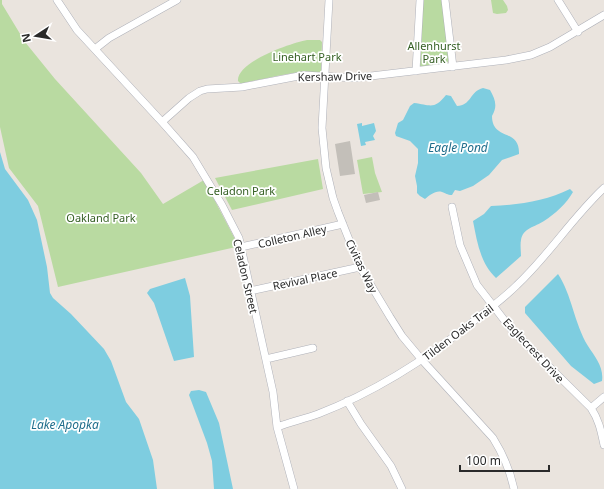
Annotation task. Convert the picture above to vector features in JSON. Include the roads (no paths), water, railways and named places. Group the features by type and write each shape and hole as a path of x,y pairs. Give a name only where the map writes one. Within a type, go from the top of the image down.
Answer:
{"street":[{"name":"Celadon Street","path":"58,0 77,30 193,157 232,224 241,247 273,392 277,426 294,489"},
{"path":"95,49 109,38 177,0"},
{"name":"Civitas Way","path":"329,0 322,128 323,150 333,198 360,267 390,317 422,360 493,438 502,452 509,468 514,489"},
{"path":"416,71 420,0"},
{"path":"445,0 453,66"},
{"path":"558,0 578,32"},
{"name":"Kershaw Drive","path":"162,122 189,98 200,91 207,89 242,87 304,75 354,78 506,60 531,55 578,32 604,15"},
{"name":"Tilden Oaks Trail","path":"277,426 316,415 347,401 396,376 452,339 517,285 544,257 580,213 604,188"},
{"name":"Eaglecrest Drive","path":"452,207 460,245 477,285 512,330 591,408 601,428 604,445"},
{"name":"Colleton Alley","path":"241,247 343,224"},
{"name":"Revival Place","path":"250,291 360,267"},
{"path":"266,359 313,348"},
{"path":"591,408 604,398"},
{"path":"347,401 361,424 391,466 402,489"}],"water":[{"name":"Eagle Pond","path":"483,88 490,90 494,100 495,109 492,116 493,124 496,129 511,137 515,141 518,146 519,154 502,160 489,175 473,186 460,191 455,190 452,195 443,192 435,192 425,199 417,193 415,176 418,163 418,149 410,141 396,136 395,133 398,123 403,120 410,106 414,103 435,105 446,95 451,96 457,106 462,105 468,101 475,92"},
{"path":"362,123 362,126 374,123 376,131 373,136 375,140 365,142 366,145 361,146 357,124"},
{"name":"Lake Apopka","path":"0,152 5,169 28,200 37,220 47,267 50,293 53,298 71,314 104,349 111,361 126,402 139,419 153,460 157,489 0,489"},
{"path":"570,189 573,192 560,208 541,223 530,228 524,233 521,242 521,256 496,278 486,266 483,259 473,221 484,214 491,206 532,202 551,197"},
{"path":"558,274 567,291 583,337 602,371 602,381 594,384 571,366 525,313 525,307"},
{"path":"185,278 190,296 194,357 174,361 154,303 147,293 150,289"},
{"path":"199,390 206,392 219,423 233,489 214,489 212,461 207,443 189,395 191,391"}],"park label":[{"name":"Allenhurst Park","path":"434,51"},
{"name":"Linehart Park","path":"307,56"},
{"name":"Celadon Park","path":"241,190"},
{"name":"Oakland Park","path":"101,217"}]}
